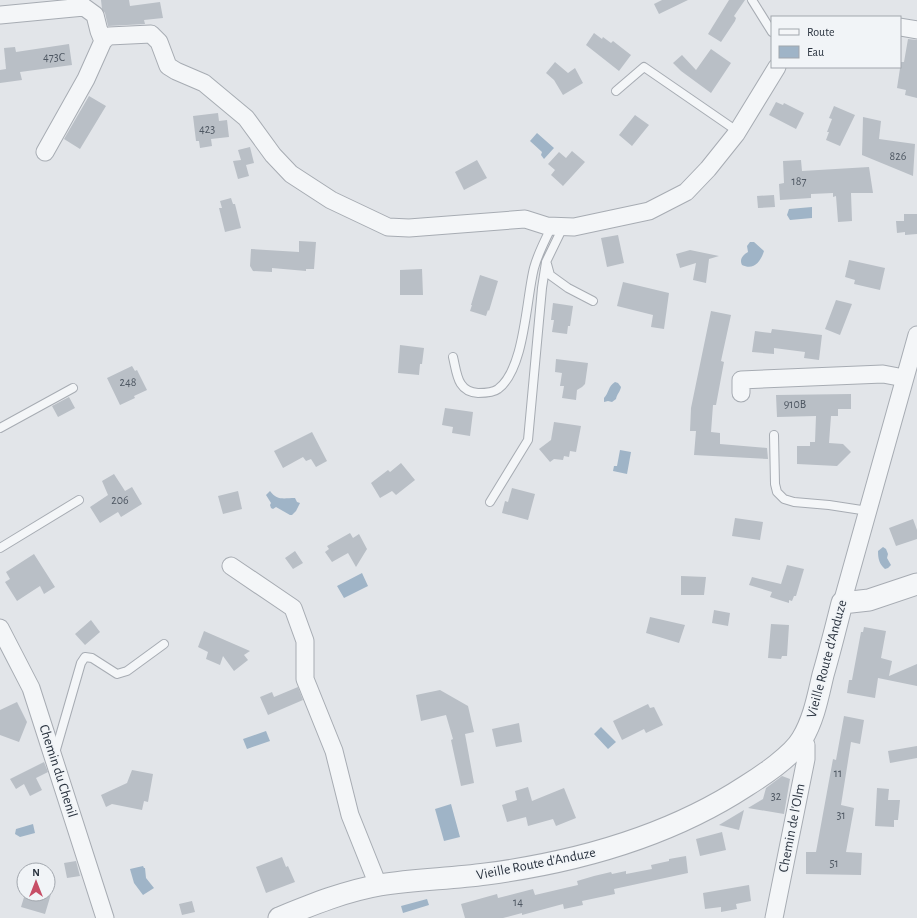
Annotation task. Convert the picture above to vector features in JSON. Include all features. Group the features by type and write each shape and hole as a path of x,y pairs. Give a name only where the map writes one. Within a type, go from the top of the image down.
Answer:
{"street":[{"path":"0,15 61,4 84,7 95,15 103,40"},
{"path":"901,27 917,30"},
{"path":"46,152 86,79 103,40 109,36 151,34 159,42 168,66 204,83 246,118 272,155 291,174 331,200 388,227 408,228 525,219 547,226 574,227 649,211 686,192 708,169 737,131 777,68"},
{"name":"Vieille Route d'Anduze","path":"278,918 316,904 378,885 484,875 539,866 600,852 633,841 694,816 718,804 760,777 797,746 802,739 813,715 842,603 917,335"},
{"path":"741,393 741,380 883,374 904,378"},
{"path":"231,566 293,608 305,641 305,679 334,751 350,815 378,885"},
{"path":"842,603 869,600 917,584"},
{"name":"Chemin du Chenil","path":"0,628 31,688 105,918"},
{"name":"Chemin de l'Olm","path":"774,918 806,759 806,746 802,739"}],"lane":[{"path":"752,0 771,30"},
{"path":"616,91 644,67 737,131"},
{"path":"490,502 528,440 546,262 558,227"},
{"path":"453,357 461,384 466,390 476,393 487,393 498,389 508,378 515,363 521,342 534,270 539,253 558,227"},
{"path":"546,262 550,275 568,288 593,301"},
{"path":"0,428 73,388"},
{"path":"774,435 775,484 778,492 784,499 794,502 868,511"},
{"path":"0,548 80,500"},
{"path":"54,756 81,663 85,657 92,658 116,674 126,671 164,644"}],"water":[{"path":"537,133 554,148 544,159 541,155 542,152 530,141"},
{"path":"812,207 812,218 790,220 787,215 789,209"},
{"path":"750,242 754,242 764,251 756,264 746,267 742,265 741,259 748,252 747,246"},
{"path":"615,382 621,387 616,399 612,402 604,402 604,398"},
{"path":"620,450 631,452 627,474 613,471 614,466 617,466"},
{"path":"270,491 278,498 295,498 297,502 300,503 296,511 290,515 276,507 273,509 271,508 271,503 266,495"},
{"path":"883,547 886,549 888,554 887,558 891,565 885,569 880,563 878,556 878,551"},
{"path":"362,573 368,586 344,598 337,586"},
{"path":"601,727 616,742 608,749 594,734"},
{"path":"266,731 270,741 247,749 243,739"},
{"path":"451,804 460,837 444,841 435,809"},
{"path":"33,824 35,833 20,837 15,834 16,829"},
{"path":"143,866 145,868 146,878 154,888 143,895 134,883 130,869"},
{"path":"427,899 429,905 403,913 401,906"}],"building":[{"path":"101,0 129,0 130,6 160,2 163,18 144,20 145,24 108,26 105,13 102,9"},
{"path":"662,0 688,0 659,14 654,4"},
{"path":"729,0 745,0 734,16 736,18 735,21 721,42 708,34"},
{"path":"594,33 611,43 613,41 631,55 619,71 586,45"},
{"path":"908,39 917,40 917,98 905,95 906,90 897,88 901,62 904,62"},
{"path":"69,44 72,65 20,72 22,80 0,83 0,70 6,69 4,48 15,47 16,52"},
{"path":"711,49 731,63 711,93 681,71 673,63 682,55 696,70"},
{"path":"555,62 568,73 575,68 583,83 563,95 554,80 546,73"},
{"path":"89,96 106,106 80,149 64,139"},
{"path":"776,102 783,105 784,103 804,113 796,129 769,115"},
{"path":"834,106 855,115 840,146 826,140 829,132 827,132 832,119 829,118"},
{"path":"218,113 219,121 227,120 229,137 211,139 212,146 200,148 199,141 196,141 193,116"},
{"path":"635,115 649,125 632,146 619,135"},
{"path":"863,117 881,121 879,139 915,144 913,176 862,155"},
{"path":"250,147 254,163 246,165 249,176 238,179 233,161 241,160 238,150"},
{"path":"572,151 585,162 563,186 551,175 555,170 548,164 559,152 566,158"},
{"path":"477,160 487,178 464,190 455,172"},
{"path":"801,160 802,171 869,167 873,193 851,193 852,221 838,222 836,196 833,197 833,193 811,194 811,198 780,200 779,184 784,183 783,161"},
{"path":"774,195 775,207 758,208 757,196"},
{"path":"231,198 233,204 235,204 241,228 225,232 219,208 222,208 220,201"},
{"path":"904,214 917,214 917,234 905,235 905,232 897,233 896,221 904,221"},
{"path":"618,235 624,263 607,267 601,238"},
{"path":"299,241 316,242 314,269 306,269 306,271 272,268 272,272 253,271 250,266 251,249 299,252"},
{"path":"690,250 719,256 709,259 706,283 693,280 696,263 680,268 676,254"},
{"path":"849,260 885,268 880,290 854,284 855,280 845,277"},
{"path":"422,269 423,295 400,295 400,270"},
{"path":"480,275 498,281 489,311 488,310 486,316 470,311"},
{"path":"623,282 669,293 664,329 651,327 653,315 617,306"},
{"path":"836,300 852,304 840,335 825,329"},
{"path":"553,303 573,306 570,326 568,326 567,334 552,332 554,320 551,320"},
{"path":"711,311 731,315 721,361 724,362 716,405 713,405 711,432 720,433 720,444 767,448 768,459 694,455 696,431 690,431 691,408"},
{"path":"772,329 822,335 819,360 804,358 805,352 774,348 774,354 752,352 755,331 771,333"},
{"path":"400,345 424,348 419,375 398,373"},
{"path":"556,359 588,363 585,384 577,390 576,400 562,398 564,386 560,386 562,373 555,372"},
{"path":"132,366 135,371 137,370 147,390 120,405 107,378"},
{"path":"851,394 851,409 838,409 838,416 831,416 829,443 843,444 851,452 837,466 797,464 797,446 810,446 810,442 815,442 816,416 777,417 776,395"},
{"path":"69,397 75,408 58,417 52,406"},
{"path":"445,408 473,412 470,436 452,433 453,427 442,425"},
{"path":"554,422 581,426 576,452 570,451 569,457 564,456 563,460 554,459 550,462 539,449 551,440"},
{"path":"312,432 327,461 316,467 311,459 306,461 303,457 283,468 274,451"},
{"path":"401,463 415,480 396,495 392,491 380,498 371,483 388,470 390,472"},
{"path":"114,474 125,491 132,487 142,504 121,517 118,512 100,523 90,507 108,495 102,481"},
{"path":"512,488 535,494 528,520 502,513 505,501 508,502"},
{"path":"238,491 242,509 223,514 218,496"},
{"path":"735,518 763,522 760,540 732,536"},
{"path":"913,519 917,530 917,539 896,546 889,528"},
{"path":"350,533 353,538 359,534 367,549 356,567 348,553 332,562 325,552 329,549 327,546"},
{"path":"295,551 303,563 293,569 285,558"},
{"path":"34,554 55,587 44,594 40,586 17,601 5,582 10,579 6,572"},
{"path":"787,565 804,569 796,596 794,596 792,601 789,600 789,603 770,597 772,592 749,585 752,577 781,584"},
{"path":"681,576 706,577 704,595 681,595"},
{"path":"714,610 730,613 728,626 712,623"},
{"path":"650,617 685,625 679,643 646,633"},
{"path":"91,620 100,632 85,645 75,634"},
{"path":"771,624 789,625 787,656 782,656 781,659 768,658"},
{"path":"864,627 886,631 881,658 892,661 889,676 917,664 917,686 878,678 875,698 847,693 849,680 852,680 861,632 863,632"},
{"path":"204,631 250,651 244,655 248,660 234,671 223,656 220,665 206,659 208,652 198,647"},
{"path":"298,687 303,700 268,715 260,697 272,692 274,697"},
{"path":"440,690 468,706 474,732 465,734 474,783 461,786 451,740 453,739 446,715 421,721 416,695"},
{"path":"17,702 27,722 19,742 0,735 0,710"},
{"path":"648,704 650,708 654,707 663,725 646,733 644,729 622,740 613,721"},
{"path":"844,716 864,720 860,744 851,742 841,805 854,808 846,852 862,853 861,875 806,874 806,852 816,852 833,759 836,760"},
{"path":"519,723 522,742 496,747 492,729"},
{"path":"917,746 917,758 890,763 888,751"},
{"path":"44,762 48,772 36,778 42,790 30,796 24,784 16,789 10,779"},
{"path":"132,770 153,774 148,802 144,801 142,810 112,804 106,807 101,795 127,783"},
{"path":"782,776 790,779 784,814 748,808 763,799 766,788"},
{"path":"528,787 532,801 564,788 576,818 556,826 553,819 528,826 526,817 507,822 502,805 517,800 515,791"},
{"path":"877,788 889,789 888,800 900,800 898,820 894,820 894,827 875,826"},
{"path":"744,810 739,830 719,825"},
{"path":"722,832 726,850 700,856 696,839"},
{"path":"686,856 688,873 614,889 615,894 582,901 583,905 564,909 563,904 522,915 522,913 503,918 465,918 461,904 497,894 498,898 533,889 535,895 578,885 577,881 611,872 612,874 626,871 626,874 652,869 651,865 669,861 669,859"},
{"path":"282,857 295,882 266,893 256,867"},
{"path":"76,861 80,876 67,878 64,863"},
{"path":"749,885 751,901 736,904 737,909 721,912 721,907 705,909 703,893"},
{"path":"192,901 195,912 182,915 179,904"},
{"path":"23,902 49,902 45,914 21,907"}]}
